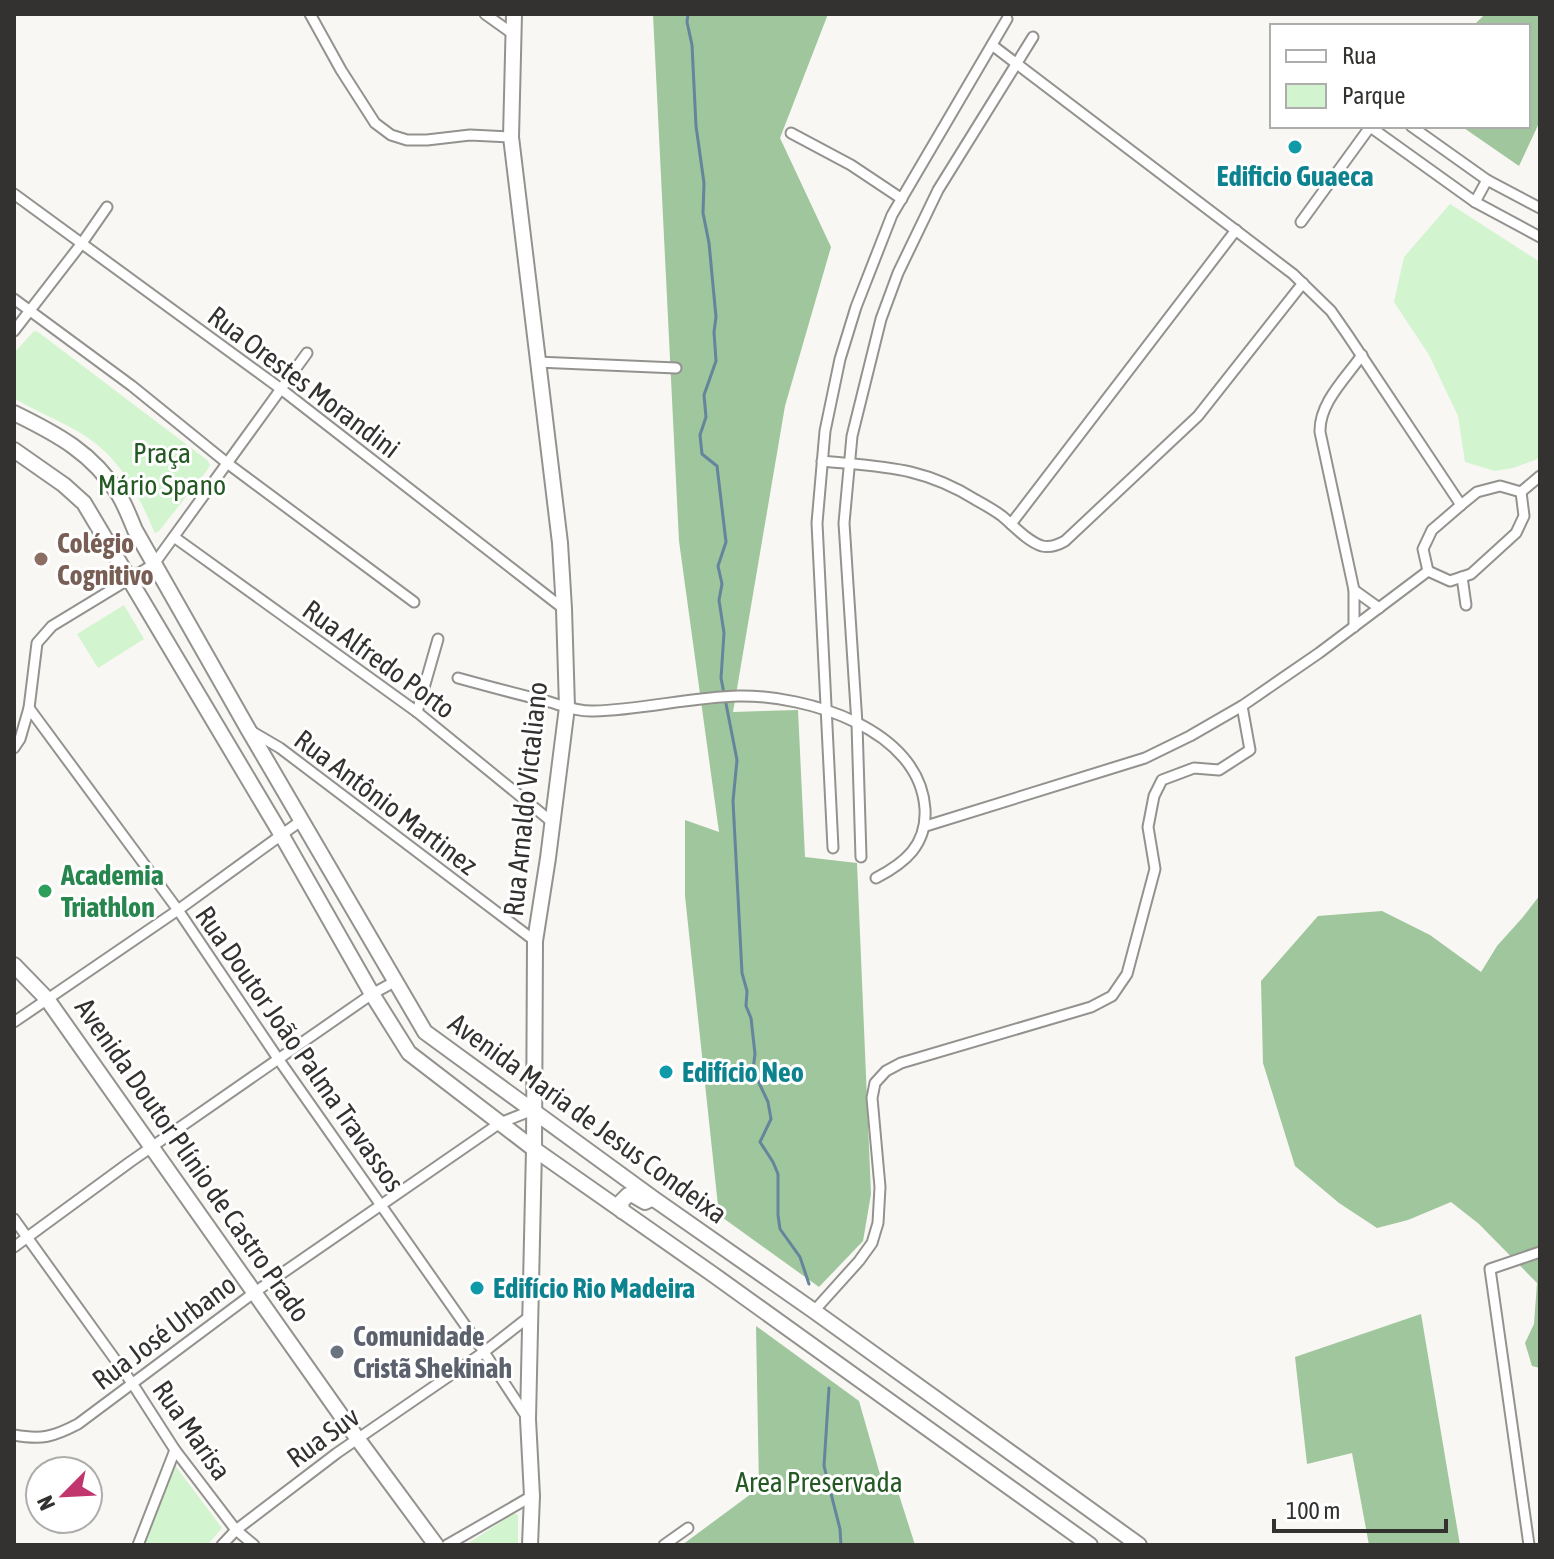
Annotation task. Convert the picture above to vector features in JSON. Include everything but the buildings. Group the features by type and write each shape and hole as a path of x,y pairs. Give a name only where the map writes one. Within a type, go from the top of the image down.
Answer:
{"main road":[{"name":"Rua Arnaldo Victaliano","path":"514,14 511,137 560,543 567,707 535,941 532,1314 528,1419 531,1544"},
{"name":"Avenida Maria de Jesus Condeixa","path":"14,413 81,450 120,496 154,564 425,1032 1137,1545"},
{"name":"Avenida Maria de Jesus Condeixa","path":"14,450 84,503 409,1053 534,1149 1090,1545"},
{"name":"Avenida Doutor Plínio de Castro Prado","path":"15,964 47,999 436,1545"},
{"path":"622,1211 621,1202 628,1195 645,1202 654,1199"},
{"path":"711,1273 716,1262 728,1252"}],"street":[{"path":"310,14 375,123 391,135 407,140 470,135 511,137"},
{"path":"485,14 513,34"},
{"path":"833,848 817,523 825,431 840,359 856,307 892,215 1007,19"},
{"path":"861,857 857,724 844,523 852,436 881,319 898,273 938,190 1033,37"},
{"path":"992,45 1303,283 1331,311 1461,505"},
{"path":"1301,222 1369,128"},
{"path":"1373,128 1475,202 1540,237"},
{"path":"1414,128 1487,180 1540,208"},
{"path":"791,133 851,165 902,199"},
{"path":"1475,202 1487,180"},
{"name":"Rua Orestes Morandini","path":"14,194 281,389 564,609"},
{"path":"14,331 107,207"},
{"path":"1011,524 1236,230"},
{"path":"822,461 887,466 930,476 961,490 999,514 1031,540 1043,546 1055,546 1065,541 1198,416 1303,283"},
{"path":"14,299 414,602"},
{"path":"14,748 20,739 29,708 37,643 52,626 154,564 307,353"},
{"path":"1354,627 1354,590 1320,420 1327,404 1362,355"},
{"path":"537,362 676,368"},
{"path":"1521,492 1540,476"},
{"path":"1428,571 1423,549 1427,539 1432,530 1461,505 1477,492 1500,486 1521,492"},
{"path":"1428,571 1450,581 1471,574 1481,566 1516,533 1524,516 1521,492"},
{"name":"Rua Alfredo Porto","path":"174,537 417,712 552,822"},
{"path":"926,826 1145,758 1190,736 1242,706 1319,653 1428,571"},
{"path":"1462,577 1466,605"},
{"path":"1354,590 1379,608"},
{"path":"417,712 438,639"},
{"path":"458,678 591,712 741,696 794,702 828,710 889,742 914,771 924,795 926,826 915,850 895,868 876,878"},
{"path":"814,1311 859,1261 872,1243 878,1223 880,1187 872,1098 875,1083 886,1071 901,1063 1091,1007 1112,996 1127,974 1155,869 1148,827 1154,796 1162,780 1194,768 1219,770 1250,750 1242,706"},
{"name":"Rua Doutor João Palma Travassos","path":"29,708 178,910 528,1419"},
{"name":"Rua Antônio Martinez","path":"248,729 280,748 535,941"},
{"path":"14,1022 178,910 302,820"},
{"path":"14,1247 152,1146 372,994 396,981"},
{"name":"Rua José Urbano","path":"14,1435 36,1439 60,1433 78,1424 255,1292 500,1123 533,1110"},
{"name":"Rua Marisa","path":"14,1219 132,1383 175,1450 236,1530 254,1545"},
{"path":"1529,1545 1490,1269 1540,1252"},
{"name":"Rua Suv","path":"222,1545 236,1530 357,1438 484,1352 532,1314"},
{"path":"138,1545 175,1450"},
{"path":"447,1545 532,1496"},
{"path":"664,1545 688,1528"}],"green space":[{"path":"653,14 828,14 780,138 831,247 785,406 733,712 798,710 805,857 857,863 871,1194 863,1241 819,1287 719,1215 685,896 685,820 719,832 679,541"},
{"path":"1485,14 1540,14 1540,121 1519,166 1464,128 1530,128 1530,24 1475,24"},
{"path":"1450,204 1540,262 1540,458 1513,468 1495,471 1465,462 1458,416 1429,355 1394,302 1404,257"},
{"name":"Praça Mário Spano","path":"34,331 207,460 210,465 208,469 159,531 155,533 133,488 106,453 74,429 14,398 14,353"},
{"path":"124,605 144,639 98,668 77,634"},
{"path":"1540,895 1540,1368 1532,1366 1525,1343 1534,1324 1537,1283 1479,1224 1451,1202 1408,1220 1377,1228 1339,1203 1295,1166 1263,1063 1261,981 1318,916 1382,911 1430,935 1481,972 1497,946"},
{"path":"1421,1314 1460,1545 1369,1545 1352,1453 1307,1464 1295,1357"},
{"name":"Area Preservada","path":"756,1326 859,1401 881,1478 893,1476 915,1545 682,1545 759,1488"},
{"path":"174,1464 222,1528 207,1545 142,1545"},
{"path":"514,1513 518,1515 518,1545 469,1545 469,1543"}],"waterway":[{"path":"688,14 696,126 704,183 703,213 716,317 716,361 704,395 706,417 700,435 702,454 717,466 726,542 718,566 724,633 721,678 737,760 733,801 742,973 747,991 746,1006 751,1018 755,1054 753,1070 768,1102 771,1119 760,1142 778,1174 780,1229 800,1257 809,1284"},
{"path":"829,1388 824,1466 841,1545"}],"place":[{"name":"Edificio Guaeca","path":"1295,147"},
{"name":"Colégio Cognitivo","path":"41,559"},
{"name":"Academia Triathlon","path":"45,891"},
{"name":"Edifício Neo","path":"666,1072"},
{"name":"Edifício Rio Madeira","path":"477,1288"},
{"name":"Comunidade Cristã Shekinah","path":"337,1352"}]}
